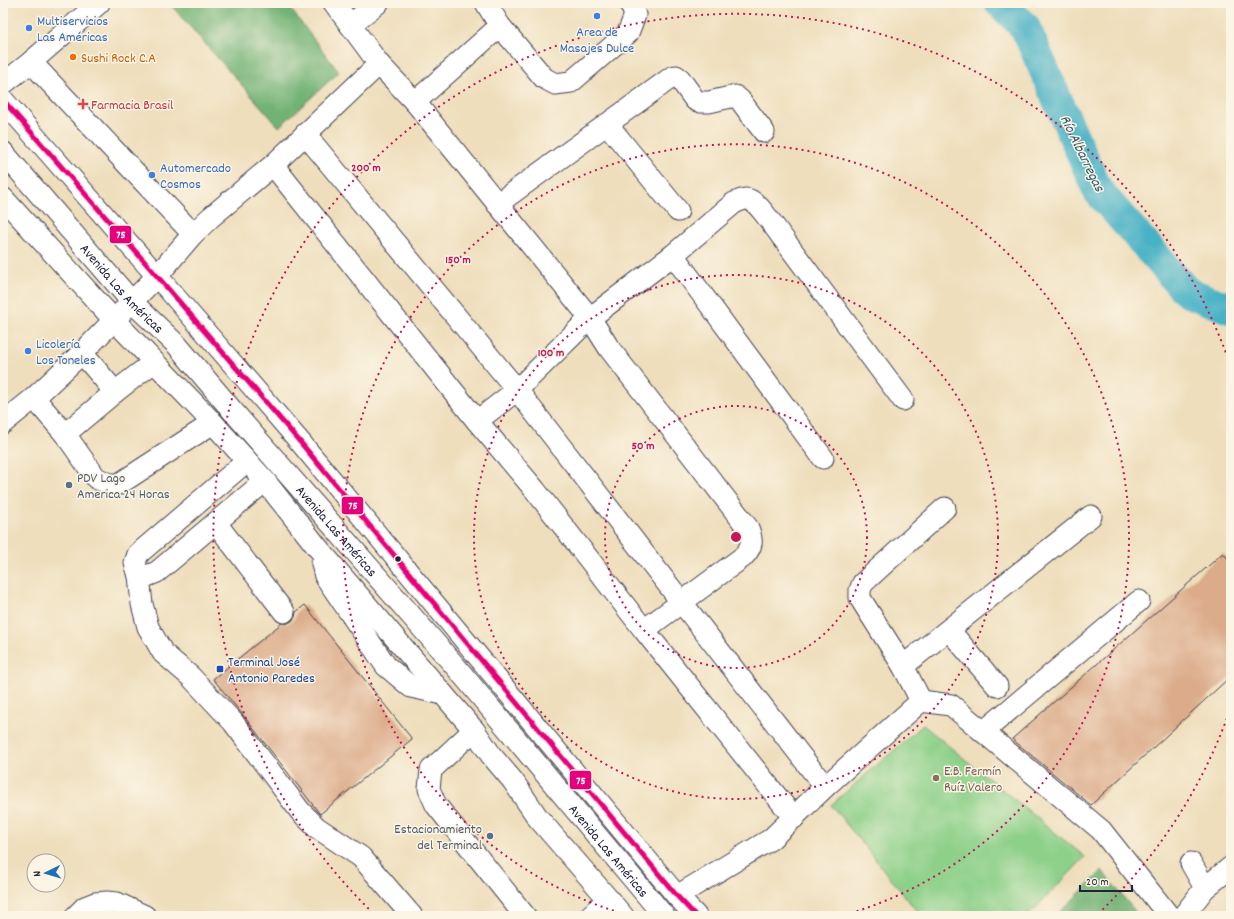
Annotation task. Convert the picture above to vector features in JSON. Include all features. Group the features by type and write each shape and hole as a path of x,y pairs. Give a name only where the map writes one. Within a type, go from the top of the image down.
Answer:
{"street":[{"path":"3,84 31,62 98,3"},
{"path":"334,3 379,64 415,102 590,318 609,348 748,528 751,535 752,544 749,550 742,557 644,630"},
{"path":"350,24 378,3"},
{"path":"486,3 500,26 544,78 555,84 571,82 628,33 635,15 630,3"},
{"path":"415,102 500,26"},
{"path":"31,62 193,234"},
{"path":"3,423 34,398 82,353 157,276 193,234 272,165 379,64"},
{"path":"497,204 663,82 672,77 676,76 680,79 695,100 701,102 709,102 735,96 740,100 764,132"},
{"name":"Avenida Las Américas","path":"3,100 301,443 677,896 696,916"},
{"path":"606,124 678,212"},
{"path":"305,134 517,390 825,787"},
{"name":"Avenida Las Américas","path":"3,152 132,302 177,345 236,415 456,667 664,916"},
{"path":"272,165 477,421 535,490 644,630 794,818"},
{"path":"3,198 114,320 213,422 265,481 318,548 474,730 513,781 538,818 623,916"},
{"path":"477,421 517,390 590,318 674,255 734,203 745,199 751,200 771,222 903,400"},
{"path":"674,255 823,458"},
{"path":"82,353 115,392"},
{"path":"64,434 154,362"},
{"path":"34,398 64,434 96,478 110,484 119,484 213,422"},
{"path":"247,461 138,554 135,563 139,576 142,604 148,626 163,653 191,677 233,722 300,811 316,827 361,857 412,916"},
{"path":"139,576 147,576 157,572 265,481"},
{"path":"921,701 903,666 860,598 860,590 862,583 944,508"},
{"path":"903,666 1091,516"},
{"path":"216,523 284,612"},
{"path":"983,732 1139,601"},
{"path":"949,630 997,686"},
{"path":"677,896 771,839 825,787 921,701 951,705 1101,830 1169,916"},
{"path":"474,730 432,770 428,789 436,805 525,916"},
{"path":"1191,863 1205,888"},
{"path":"1183,916 1205,888 1231,867"},
{"path":"590,916 608,900"},
{"path":"76,916 85,907 95,903 107,902 117,903 145,916"}],"green space":[{"path":"169,3 286,3 339,72 279,127"},
{"path":"923,725 1085,857 1028,916 921,916 831,805"},
{"path":"1102,871 1139,916 1056,916"}],"building":[{"path":"1223,553 1231,562 1231,676 1091,805 1012,739"},
{"path":"305,605 412,739 320,814 213,679 282,623 286,624 292,621 296,612"}],"waterway":[{"name":"Río Albarregas","path":"1000,3 1025,27 1098,191 1187,292 1231,309"}],"transit line":[{"name":"75","path":"3,100 301,443 677,896 696,916"}],"place":[{"name":"Area de Masajes Dulce","path":"597,16"},
{"name":"Multiservicios Las Américas","path":"29,28"},
{"name":"Sushi Rock C.A","path":"73,57"},
{"name":"Farmacia Brasil","path":"83,104"},
{"name":"Automercado Cosmos","path":"152,175"},
{"name":"Licolería Los Toneles","path":"28,351"},
{"name":"PDV Lago America 24 Horas","path":"69,485"},
{"name":"Terminal José Antonio Paredes","path":"220,669"},
{"name":"E.B. Fermín Ruíz Valero","path":"936,778"},
{"name":"Estacionamiento del Terminal","path":"490,836"}]}
